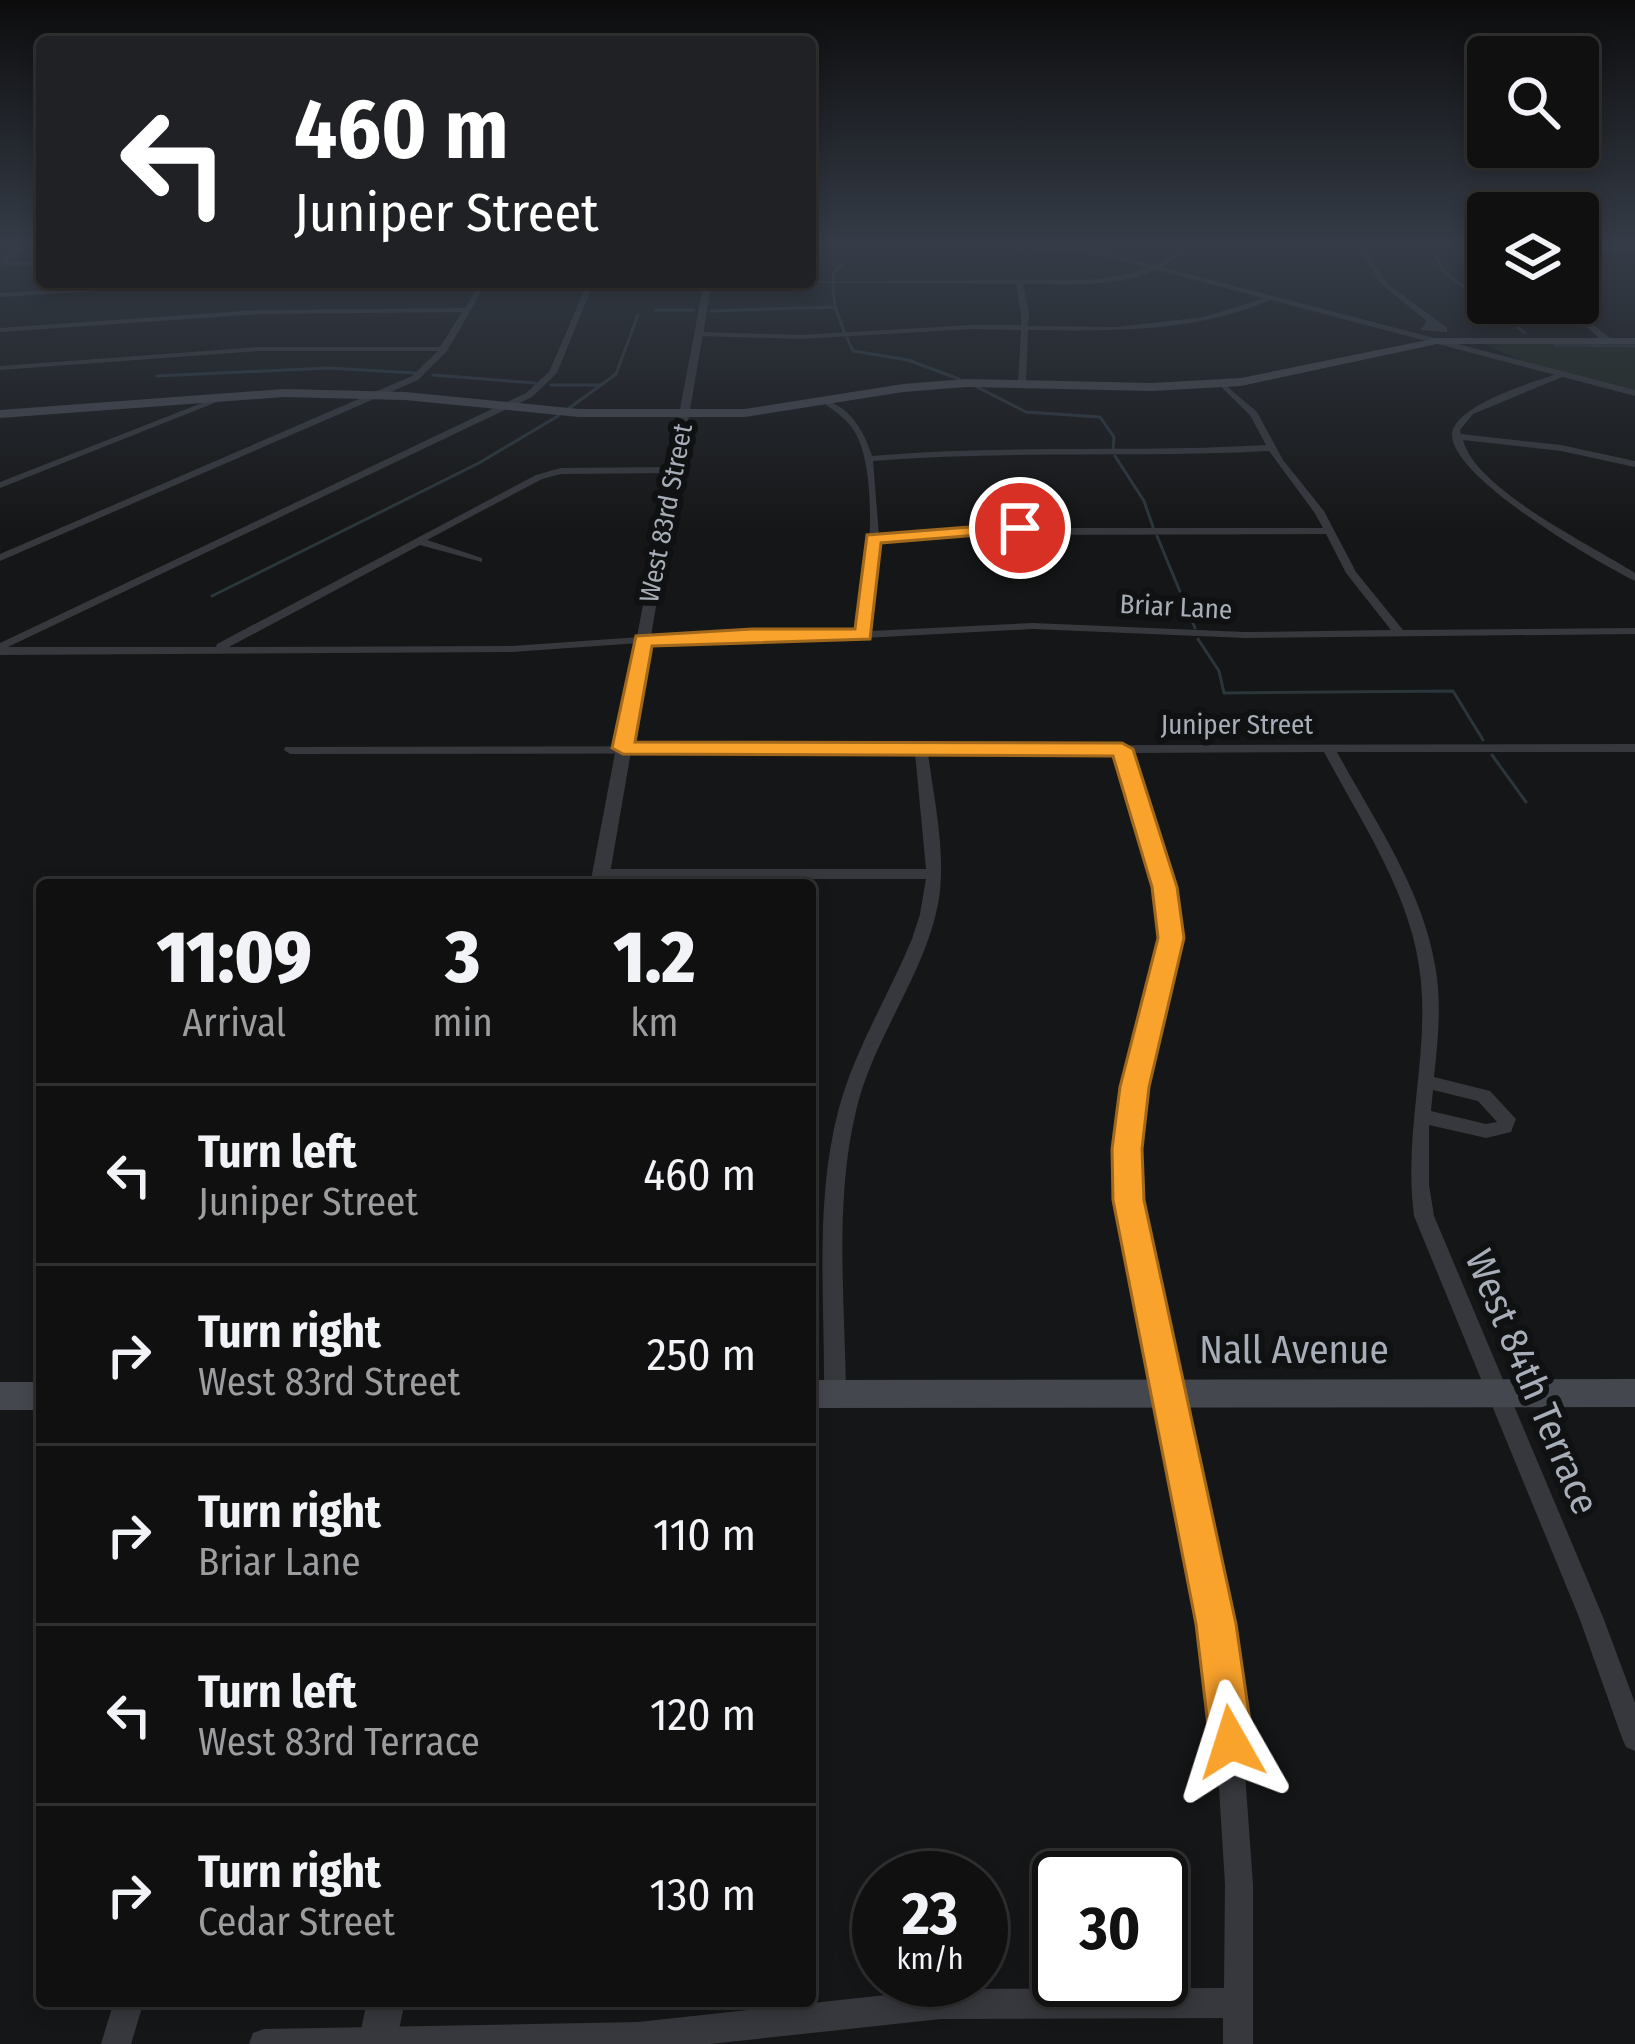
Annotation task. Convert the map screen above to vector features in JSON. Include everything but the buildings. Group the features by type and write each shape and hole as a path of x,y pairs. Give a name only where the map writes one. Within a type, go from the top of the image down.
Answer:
{"main road":[{"path":"0,414 230,395 352,400 384,394 508,407 745,413 931,385 1222,384 1305,371 1377,350 1449,340"},
{"name":"Nall Avenue","path":"822,1394 1635,1393"},
{"path":"0,1396 36,1396"}],"street":[{"path":"384,394 425,371 449,340"},
{"path":"0,649 508,407 538,389 553,373 567,340"},
{"name":"West 83rd Street","path":"600,879 698,340"},
{"path":"1022,382 1024,340"},
{"path":"1474,340 1526,366"},
{"path":"1438,341 1635,393"},
{"path":"0,368 291,347 444,349"},
{"path":"1559,375 1470,412 1455,436 1463,458 1479,476 1635,578"},
{"path":"1222,384 1254,414 1270,448 1319,511 1351,573 1397,630"},
{"path":"0,485 230,395"},
{"path":"173,398 190,406 184,413"},
{"path":"0,558 352,400"},
{"path":"828,402 856,428 866,459 873,538 864,635"},
{"path":"1455,436 1584,451 1635,464"},
{"path":"866,459 988,449 1163,453 1270,448"},
{"path":"209,650 258,629 550,473 674,470"},
{"path":"873,538 1020,528 1200,534 1328,531"},
{"path":"419,542 478,560"},
{"name":"Briar Lane","path":"0,649 512,649 752,634 864,635 1033,626 1245,634 1635,631"},
{"path":"39,629 33,637 40,650"},
{"path":"258,629 258,644 272,650"},
{"name":"Juniper Street","path":"290,750 1635,748"},
{"path":"822,1394 838,1157 859,1068 921,937 933,874 921,749"},
{"path":"1122,749 1165,887 1171,938 1134,1087 1127,1149 1129,1200 1225,1677 1235,1797 1238,2044"},
{"name":"West 84th Terrace","path":"1329,749 1421,935 1430,1002 1417,1171 1424,1216 1591,1617 1635,1738"},
{"path":"656,879 933,874"},
{"path":"1421,1116 1486,1131 1505,1127 1507,1119 1484,1096 1424,1081"},
{"path":"264,2044 638,2037 941,2004 1238,2003"},
{"path":"116,2044 127,2007"},
{"path":"378,2042 385,2007"}],"shaded area":[{"path":"1478,341 1635,341 1635,393 1529,364"}],"waterway":[{"path":"568,409 616,374 629,340"},
{"path":"848,340 853,351 908,360 959,379"},
{"path":"1555,345 1635,346"},
{"path":"157,376 328,368 415,373"},
{"path":"433,375 535,383"},
{"path":"551,385 600,385"},
{"path":"977,387 1026,412 1100,417 1114,437 1113,450"},
{"path":"212,596 479,463 558,416"},
{"path":"1115,456 1144,501 1153,527"},
{"path":"1157,536 1195,628"},
{"path":"1198,639 1219,671 1224,693 1453,691 1483,740"},
{"path":"1492,755 1526,802"}],"route":[{"path":"1020,528 873,538 872,589 864,635 643,640 623,748 1122,749 1165,887 1171,938 1168,968 1134,1087 1127,1149 1129,1200 1216,1624 1231,1742"}]}
